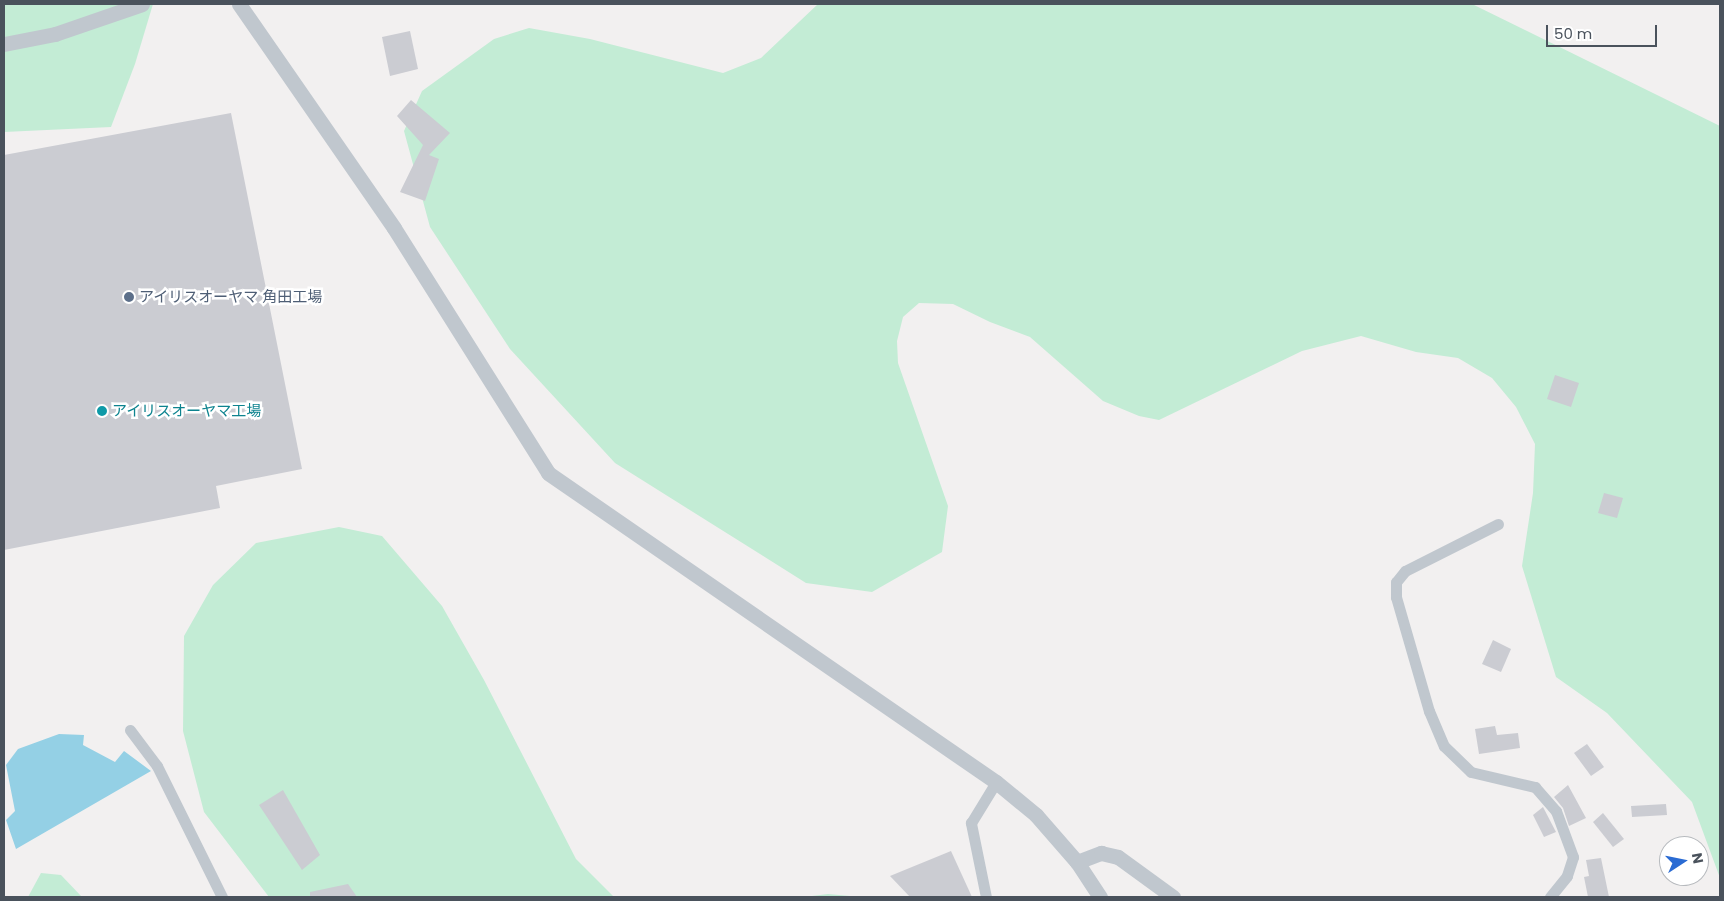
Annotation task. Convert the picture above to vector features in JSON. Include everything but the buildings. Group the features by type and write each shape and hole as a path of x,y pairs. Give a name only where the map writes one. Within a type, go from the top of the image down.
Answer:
{"street":[{"path":"4,44 55,34 142,4"},
{"path":"239,4 394,228 548,473 996,782 1036,815 1077,862 1100,897"},
{"path":"1498,524 1406,570 1396,582 1396,597 1429,710 1444,746 1471,772 1535,787 1556,811 1573,857 1567,876 1550,897"},
{"path":"130,730 157,766 222,897"},
{"path":"986,897 971,823 996,782"},
{"path":"1077,862 1101,853 1118,857 1173,897"}],"green space":[{"path":"4,4 153,4 135,64 111,127 4,132"},
{"path":"818,4 1472,4 1720,126 1720,878 1709,848 1709,836 1705,836 1692,802 1607,713 1556,677 1522,566 1533,493 1535,444 1516,407 1492,378 1458,358 1416,352 1361,336 1302,351 1159,420 1139,416 1103,401 1030,337 990,322 953,304 919,303 903,317 897,341 898,363 948,506 942,552 872,592 806,583 615,463 510,349 430,227 404,131 422,91 494,39 529,28 590,39 723,73 761,58"},
{"path":"339,527 382,536 442,606 484,680 576,859 614,897 269,897 204,812 183,731 184,636 213,585 256,543"},
{"path":"41,873 61,875 82,897 28,897"},
{"path":"828,894 861,897 804,897"}],"water":[{"path":"59,734 84,735 83,745 115,762 124,751 151,771 16,849 6,820 15,811 6,765 18,749"}],"place":[{"name":"アイリスオーヤマ 角田工場","path":"129,297"},
{"name":"アイリスオーヤマ工場","path":"102,411"}]}
